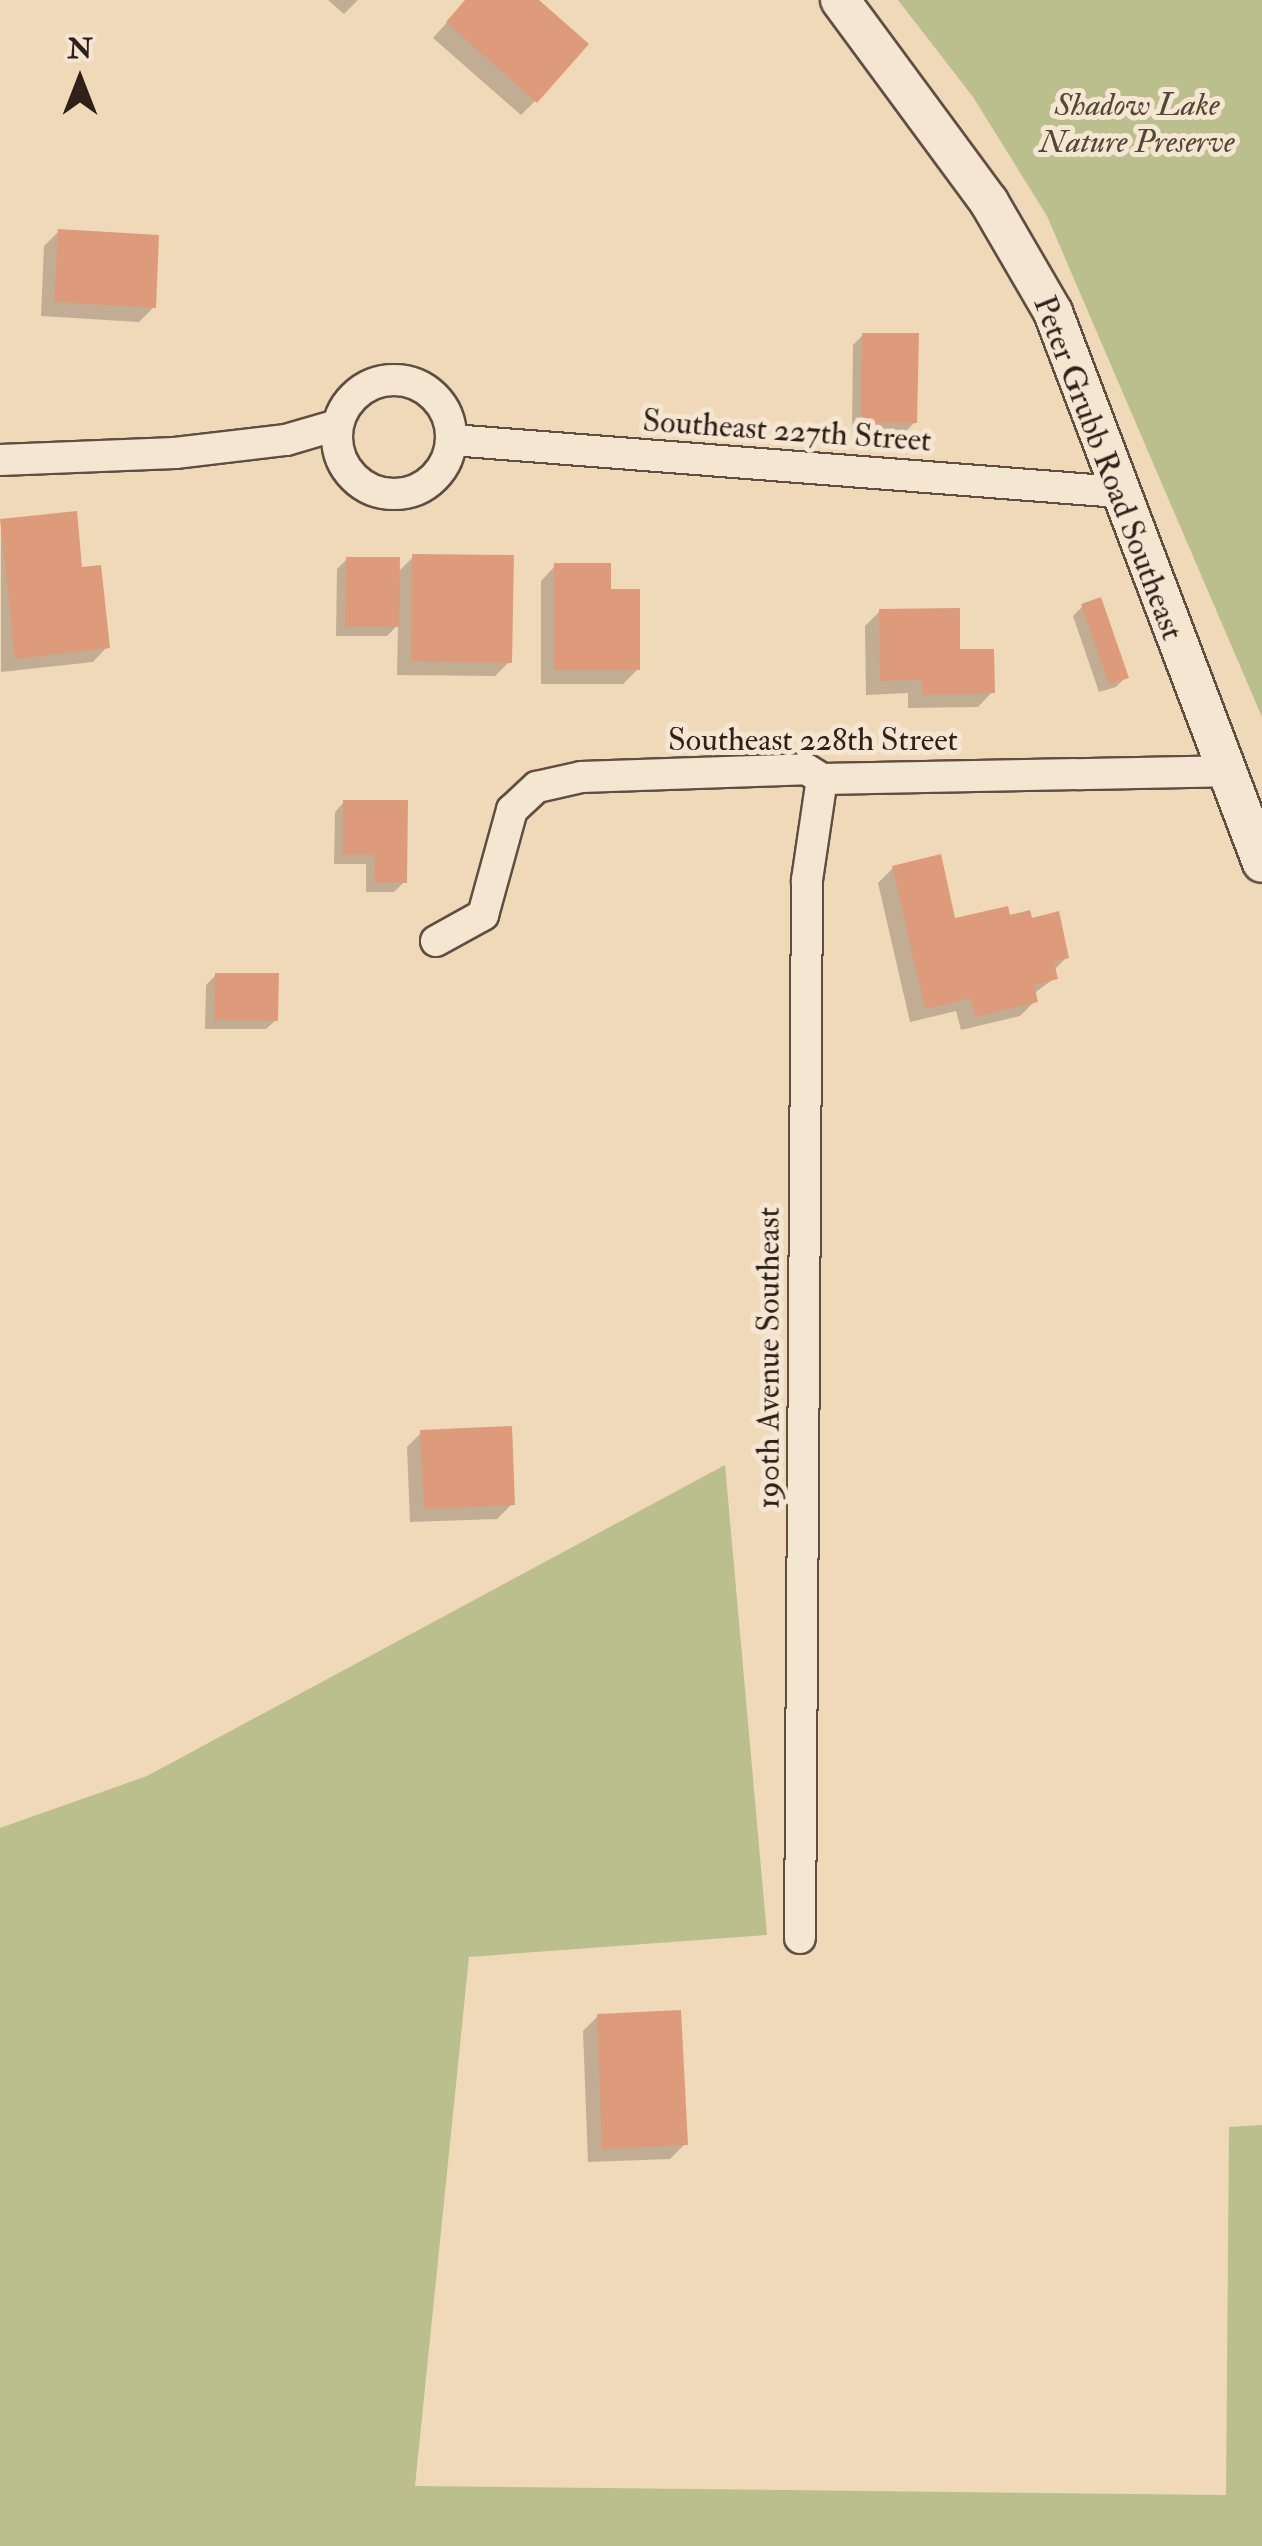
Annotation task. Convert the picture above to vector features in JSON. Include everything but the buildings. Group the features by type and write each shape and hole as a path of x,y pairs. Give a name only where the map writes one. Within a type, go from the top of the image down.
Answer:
{"street":[{"name":"Peter Grubb Road Southeast","path":"840,0 989,202 1052,312 1262,863"},
{"path":"392,380 411,382 441,404 452,440 438,475 423,488 386,494 368,490 352,478 342,462 337,425 356,393 392,380"},
{"path":"0,460 175,454 286,440 337,425"},
{"name":"Southeast 227th Street","path":"452,440 1118,492"},
{"name":"Southeast 228th Street","path":"436,942 482,915 512,810 537,787 582,777 806,769 822,780 1226,771"},
{"name":"190th Avenue Southeast","path":"800,1938 807,880 822,780"}],"green space":[{"name":"Shadow Lake Nature Preserve","path":"898,0 1262,0 1262,717 1047,216 973,97"},
{"path":"725,1465 767,1935 469,1957 415,2486 1226,2495 1229,2127 1262,2125 1262,2546 0,2546 0,1828 147,1776"}]}
